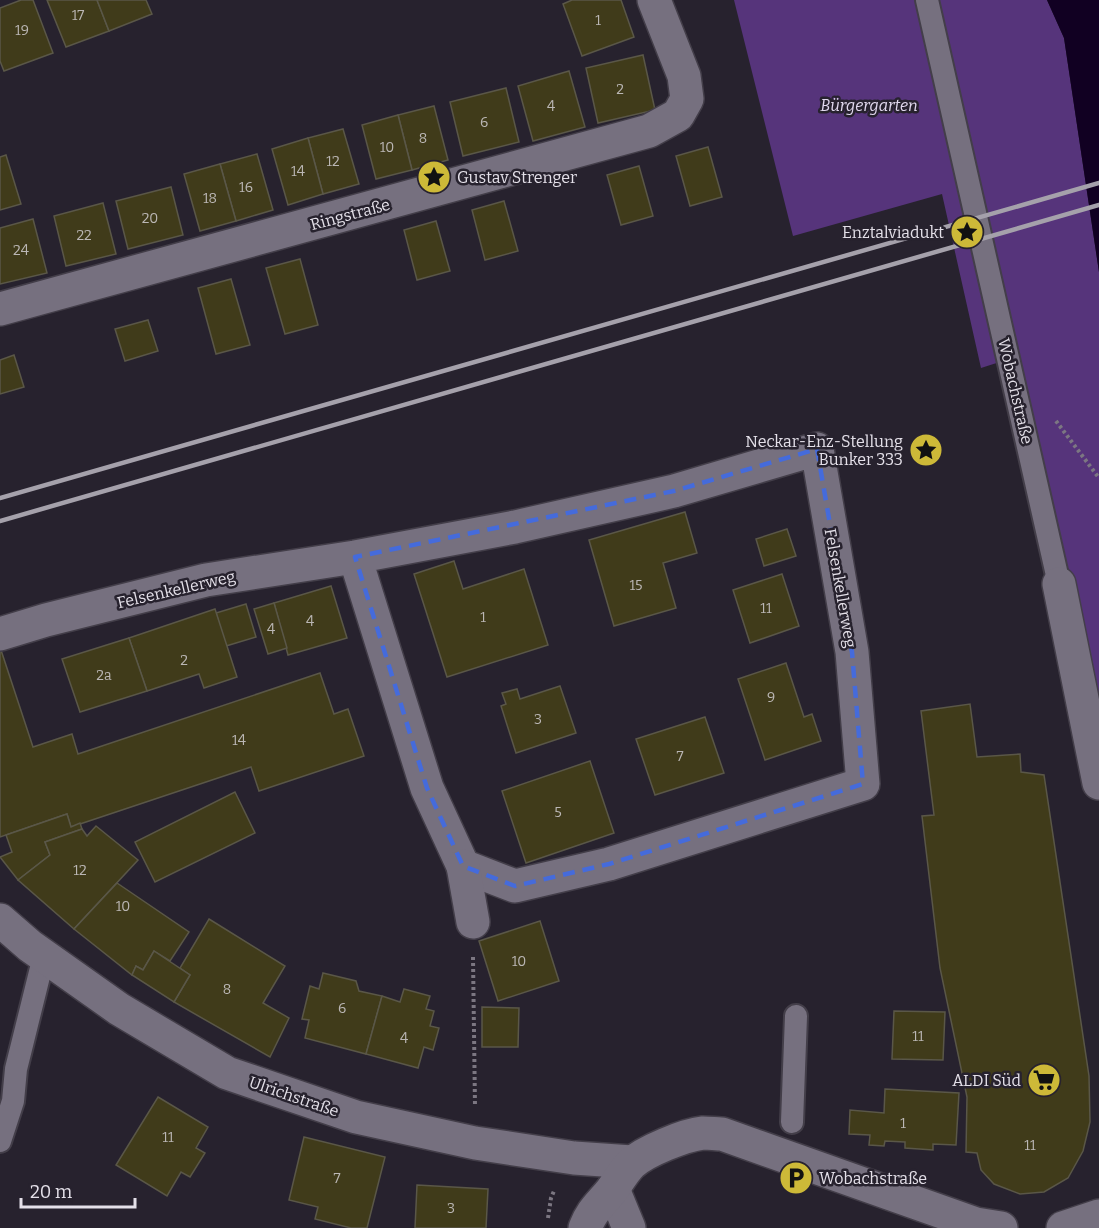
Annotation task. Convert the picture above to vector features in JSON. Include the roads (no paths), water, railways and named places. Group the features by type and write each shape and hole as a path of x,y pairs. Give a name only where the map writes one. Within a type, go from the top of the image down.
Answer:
{"street":[{"name":"Ringstraße","path":"0,309 649,131 678,115 687,99 684,76 654,0"},
{"name":"Felsenkellerweg","path":"0,634 46,620 206,580 355,557 515,527 674,491 817,449 852,652 863,784 609,864 515,886 463,866"},
{"path":"355,557 427,788 463,866 473,922"},
{"name":"Wobachstraße","path":"1059,584 1099,783"},
{"name":"Ulrichstraße","path":"0,920 44,956 119,1009 227,1073 356,1117 475,1143 574,1158 632,1162"},
{"path":"585,1228 590,1215 613,1189 632,1162 658,1148 702,1133 722,1134 976,1224 1001,1228"},
{"path":"613,1189 629,1228"},
{"path":"1063,1228 1099,1216"}],"lane":[{"name":"Wobachstraße","path":"927,0 1059,584"},
{"path":"0,1141 13,1101 16,1069 44,956"},
{"path":"792,1122 796,1016"}],"railway":[{"path":"0,498 1099,183"},
{"path":"0,521 1099,205"}],"place":[{"name":"Gustav Strenger","path":"434,177"},
{"name":"Enztalviadukt","path":"967,232"},
{"name":"Neckar-Enz-Stellung Bunker 333","path":"926,450"},
{"name":"ALDI Süd","path":"1044,1080"},
{"name":"Wobachstraße","path":"796,1178"}],"park label":[{"name":"Bürgergarten","path":"869,105"}]}
